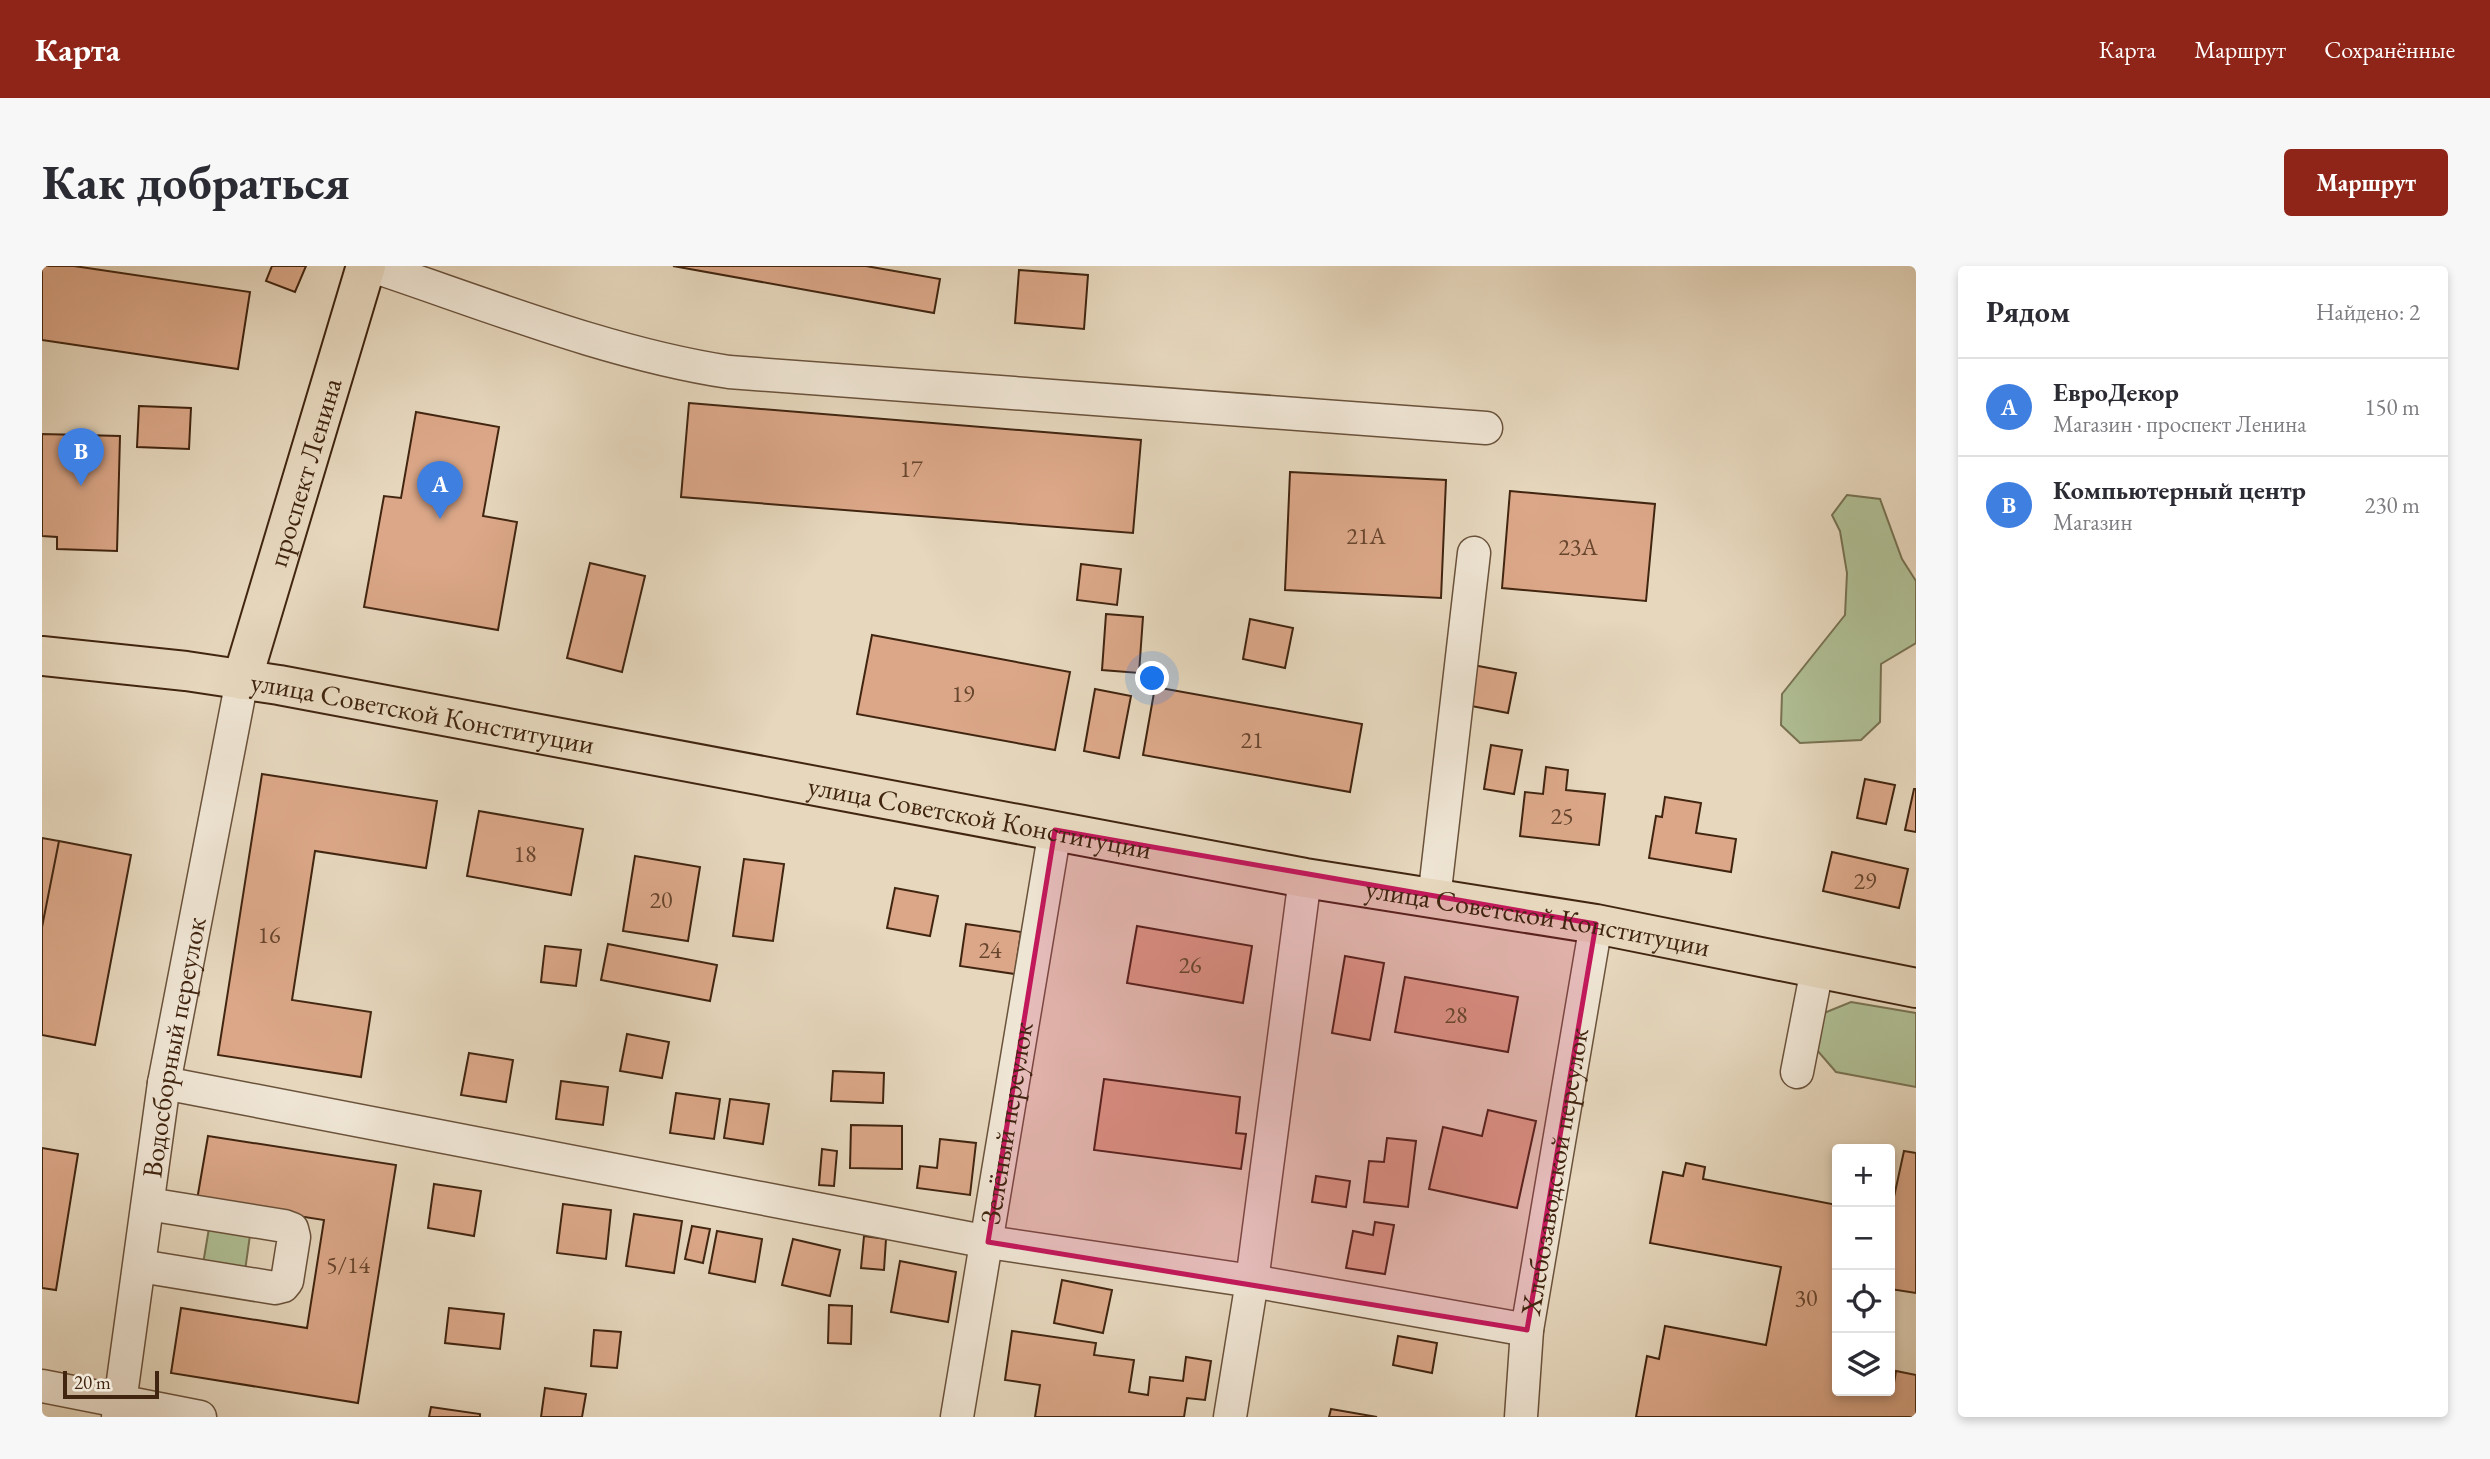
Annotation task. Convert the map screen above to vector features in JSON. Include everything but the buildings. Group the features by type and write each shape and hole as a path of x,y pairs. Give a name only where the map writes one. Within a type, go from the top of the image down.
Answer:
{"main road":[{"name":"проспект Ленина","path":"242,680 366,266"},
{"name":"улица Советской Конституции","path":"42,656 186,671 242,680 1305,878 1596,924 1916,988"}],"street":[{"path":"372,266 563,330 687,366 729,372 1486,428"},
{"path":"1433,899 1474,553"},
{"name":"Водосборный переулок","path":"120,1409 164,1083 242,680"},
{"name":"Зелёный переулок","path":"957,1417 1055,830"},
{"path":"1230,1417 1252,1281 1305,878"},
{"name":"Хлебозаводской переулок","path":"1521,1417 1527,1330 1596,924"},
{"path":"1797,1072 1816,969"},
{"path":"164,1083 988,1242 1252,1281 1527,1330"},
{"path":"139,1266 275,1288 283,1286 287,1281 294,1237 292,1229 284,1226 148,1204"},
{"path":"42,1386 120,1409 200,1417"}],"highlighted area":[{"path":"1055,830 1596,924 1527,1330 988,1242"}],"green space":[{"path":"1847,495 1880,499 1902,559 1916,581 1916,643 1881,664 1880,722 1861,740 1800,743 1781,725 1782,694 1845,615 1847,573 1840,531 1832,515"},
{"path":"1851,1002 1916,1013 1916,1087 1836,1072 1816,1049 1824,1013"},
{"path":"209,1228 250,1235 245,1271 203,1264"}],"place":[{"name":"Компьютерный центр","path":"81,486"},
{"name":"ЕвроДекор","path":"440,519"}]}
